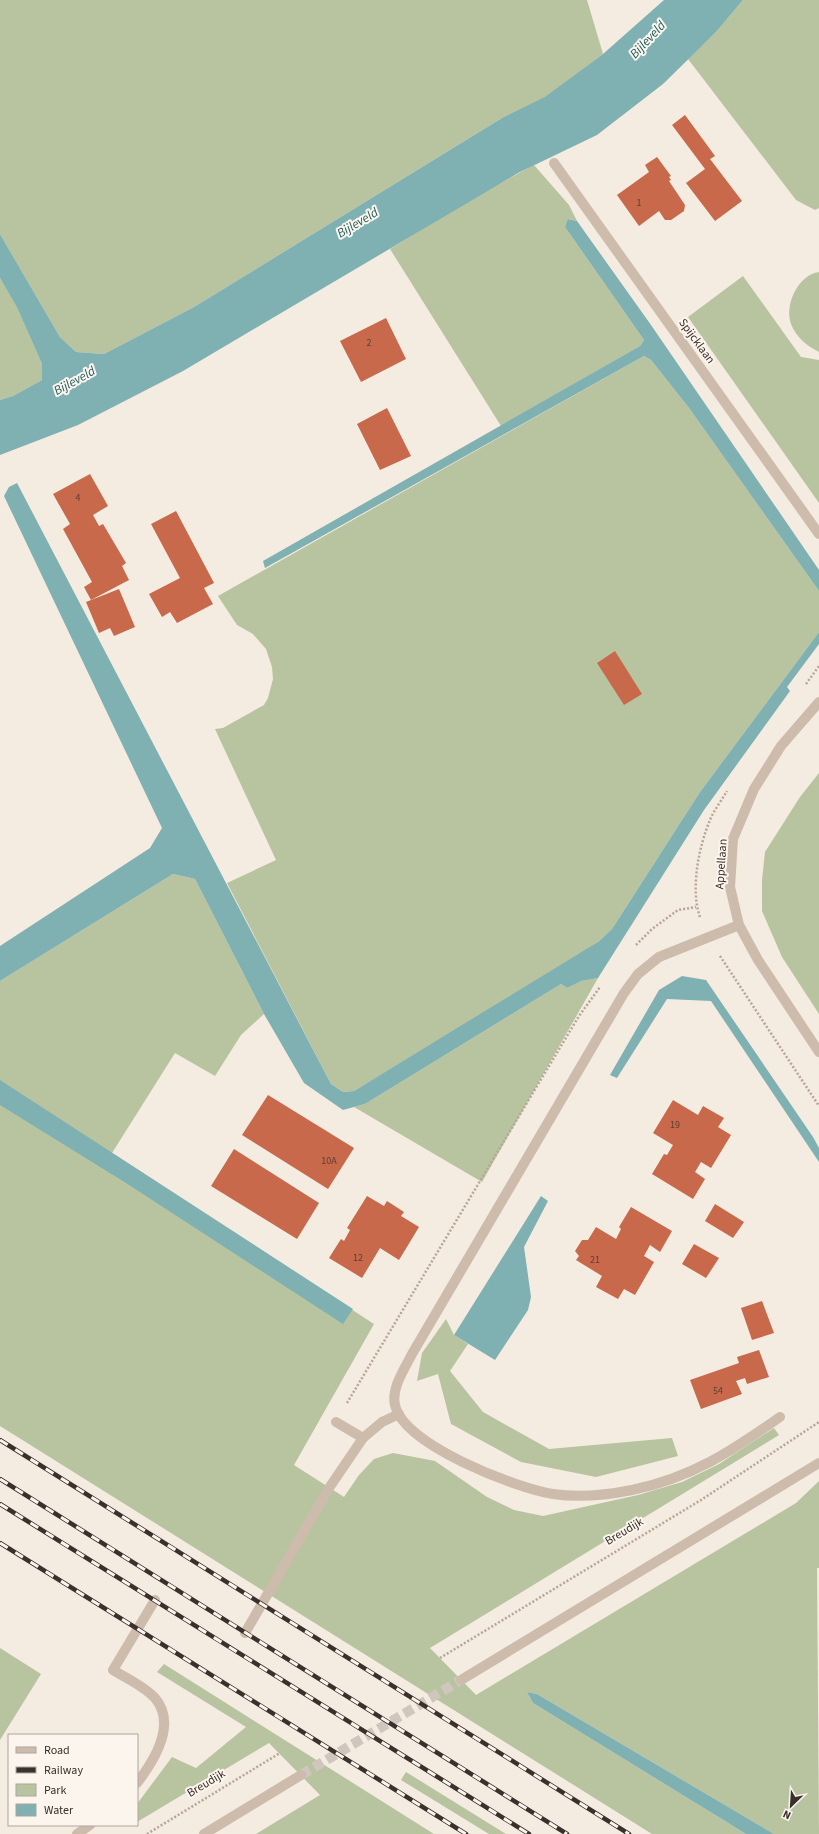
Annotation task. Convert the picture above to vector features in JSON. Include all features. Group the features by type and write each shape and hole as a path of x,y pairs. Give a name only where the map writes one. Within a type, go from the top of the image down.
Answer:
{"street":[{"name":"Spijcklaan","path":"554,163 819,534"},
{"name":"Appellaan","path":"819,702 782,746 754,789 733,838 730,887 739,926 758,960 819,1052"},
{"path":"739,926 660,957 638,974 624,993 412,1354 397,1385 394,1404 402,1422 429,1443 467,1464 511,1483 553,1494 590,1496 632,1490 677,1479 740,1445 780,1417"},
{"path":"245,1632 329,1488 363,1438 382,1422 398,1414"},
{"path":"336,1422 363,1438"},
{"path":"461,1680 819,1463"},
{"path":"138,1781 158,1750 163,1731 162,1711 155,1698 113,1670 155,1600"},
{"path":"204,1834 301,1775"},
{"path":"77,1834 89,1826"}],"path":[{"path":"634,947 652,929 678,910 696,907"},
{"path":"707,938 819,1106"},
{"path":"336,1422 579,1016 604,981"},
{"name":"Breudijk","path":"440,1658 701,1500 819,1422"},
{"name":"Breudijk","path":"146,1834 280,1753"}],"green space":[{"path":"0,0 587,0 603,54 545,98 502,118 194,307 104,354 76,352 60,337 0,234"},
{"path":"743,0 819,0 819,208 815,210 796,200 688,59 716,32"},
{"path":"534,165 569,205 577,221 569,219 565,227 644,340 640,346 501,426 390,249 475,197"},
{"path":"819,272 819,352 806,344 793,329 789,316 789,308 794,292 799,285 811,274"},
{"path":"743,276 801,357 819,360 819,503 688,317"},
{"path":"0,278 17,306 42,364 42,380 13,396 0,400"},
{"path":"644,356 651,360 689,408 819,591 819,632 700,792 612,929 598,942 575,958 354,1091 343,1092 331,1084 227,883 276,860 215,729 223,728 264,705 268,698 273,679 272,667 266,649 253,634 237,625 218,596"},
{"path":"819,773 819,1014 782,957 762,911 762,880 765,852 800,797"},
{"path":"173,874 195,879 264,1014 241,1035 215,1076 175,1053 112,1153 374,1324 294,1465 344,1497 359,1475 374,1459 393,1453 435,1461 487,1497 514,1510 543,1516 638,1495 682,1482 719,1464 774,1428 779,1435 430,1648 476,1695 796,1503 819,1481 819,1568 817,1568 819,1834 774,1834 537,1694 527,1692 533,1703 746,1834 652,1834 0,1426 0,981"},
{"path":"598,978 482,1182 354,1107 365,1104 561,984 567,988 580,981"},
{"path":"446,1319 454,1335 468,1344 450,1371 483,1412 549,1449 672,1438 678,1456 596,1477 521,1462 451,1424 438,1374 417,1381 422,1353"},
{"path":"0,1648 41,1674 0,1740"},
{"path":"164,1664 434,1834 256,1834 320,1795 269,1743 138,1821 138,1803 172,1757 196,1768 246,1727 157,1672"},
{"path":"406,1772 506,1834 489,1834 401,1780"}],"water":[{"name":"Bijleveld","path":"664,0 743,0 716,32 663,84 597,135 518,173 183,371 78,425 0,455 0,400 13,396 42,380 42,364 17,307 0,278 0,234 60,337 76,352 104,354 194,307 502,118 545,97 603,54"},
{"path":"568,219 577,221 651,325 819,570 819,591 689,408 651,360 644,356 265,568 263,561 640,346 644,340 565,227"},
{"path":"17,483 331,1084 343,1092 354,1091 598,942 612,929 700,792 819,632 819,644 787,687 790,691 704,810 598,978 581,981 567,988 561,984 365,1104 343,1110 304,1083 264,1014 195,879 173,874 0,981 0,946 150,848 162,828 4,496 9,487"},
{"path":"682,976 706,980 813,1137 819,1148 819,1162 711,1001 667,999 617,1078 610,1075 659,990"},
{"path":"0,1080 353,1309 343,1324 126,1183 0,1105"},
{"path":"541,1196 548,1201 524,1247 531,1297 528,1310 495,1360 454,1335"},
{"path":"527,1692 537,1694 774,1834 746,1834 533,1703"}],"building":[{"path":"685,115 715,156 710,159 742,201 715,221 686,183 705,169 672,125"},
{"path":"657,157 671,176 669,177 671,180 669,181 685,205 684,211 671,220 665,220 659,211 639,226 617,195 649,172 645,165"},
{"path":"386,318 406,359 361,382 340,341"},
{"path":"387,408 411,456 380,470 357,424"},
{"path":"90,474 108,506 93,515 99,526 103,524 126,563 122,566 129,580 91,600 84,587 92,582 63,529 70,524 53,494"},
{"path":"176,511 214,583 204,588 213,604 177,623 170,612 162,617 149,594 180,578 151,524"},
{"path":"119,589 135,627 114,636 110,628 99,633 86,602"},
{"path":"615,651 642,694 624,705 597,663"},
{"path":"268,1095 354,1148 328,1189 242,1135"},
{"path":"673,1100 698,1115 703,1106 724,1118 718,1127 731,1135 711,1168 701,1162 695,1172 705,1179 693,1199 652,1174 664,1154 667,1155 673,1145 653,1133"},
{"path":"234,1149 319,1203 297,1239 211,1186"},
{"path":"367,1196 384,1206 387,1201 404,1212 401,1216 419,1227 399,1260 380,1248 362,1278 329,1258 341,1239 344,1241 350,1230 347,1228"},
{"path":"715,1204 744,1222 733,1238 705,1221"},
{"path":"631,1207 672,1231 660,1252 650,1245 644,1256 654,1262 635,1295 624,1289 618,1299 596,1287 602,1276 576,1260 579,1256 575,1251 582,1240 588,1240 596,1227 616,1239 621,1229 619,1227"},
{"path":"694,1244 719,1258 706,1278 682,1264"},
{"path":"762,1301 774,1333 752,1340 741,1308"},
{"path":"759,1350 769,1377 747,1384 745,1378 736,1381 742,1394 701,1409 690,1380 739,1363 737,1357"}],"tunnel":[{"path":"301,1775 461,1680"}],"railway":[{"path":"0,1440 629,1834"},
{"path":"0,1479 567,1834"},
{"path":"0,1504 529,1834"},
{"path":"0,1543 466,1834"}]}
